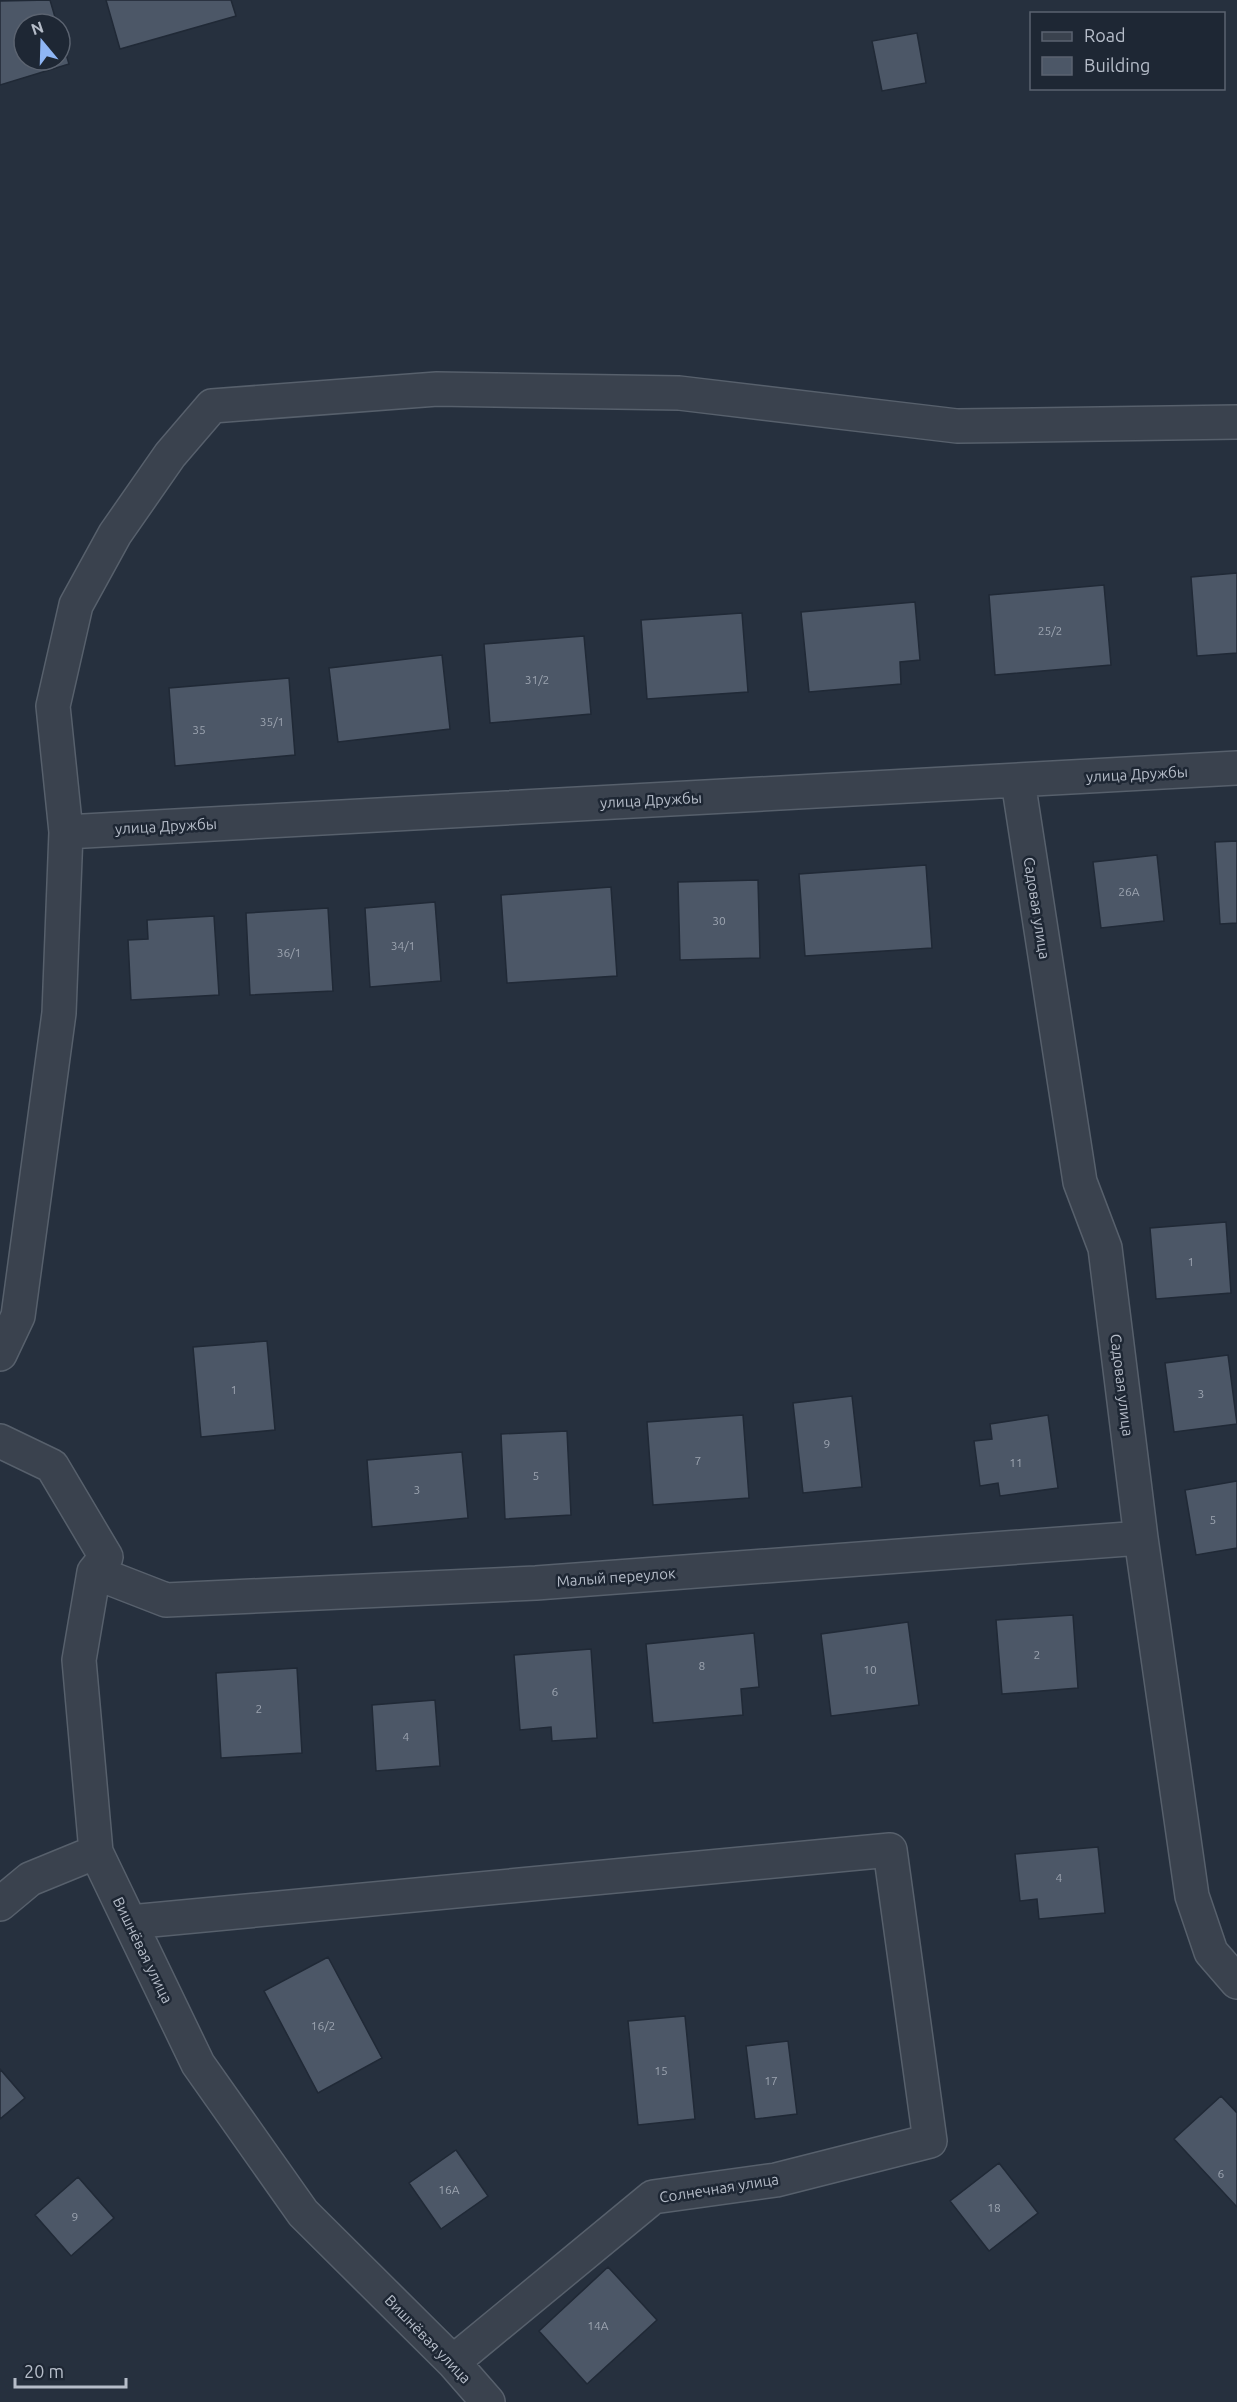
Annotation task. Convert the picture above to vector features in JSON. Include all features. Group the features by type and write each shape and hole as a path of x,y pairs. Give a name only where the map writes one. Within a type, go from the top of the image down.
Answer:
{"street":[{"path":"0,1354 18,1316 59,1013 66,832 53,706 76,605 115,534 170,455 212,406 437,389 656,393 809,407 957,426 1237,422"},
{"name":"улица Дружбы","path":"66,832 1237,768"},
{"name":"Садовая улица","path":"1018,781 1080,1182 1105,1248 1142,1538 1192,1896 1211,1953 1237,1982"},
{"name":"Вишнёвая улица","path":"0,1441 52,1466 106,1557 94,1572 79,1660 96,1852 198,2064 303,2213 453,2362 488,2402"},
{"name":"Малый переулок","path":"94,1572 166,1600 548,1582 1142,1538"},
{"name":"Солнечная улица","path":"130,1922 890,1850 930,2141 776,2180 653,2197 453,2362"},
{"path":"0,1904 30,1879 96,1852"}],"building":[{"path":"50,0 54,12 12,12 12,72 43,72 0,85 0,1"},
{"path":"106,0 231,0 236,16 120,49"},
{"path":"917,33 926,83 882,91 872,41"},
{"path":"1237,573 1237,653 1197,656 1191,577"},
{"path":"1104,585 1111,665 995,675 989,595"},
{"path":"915,602 920,660 900,662 901,684 809,692 801,612"},
{"path":"742,613 748,692 647,699 641,620"},
{"path":"584,636 591,714 490,723 484,644"},
{"path":"442,655 450,729 338,742 329,668"},
{"path":"289,678 295,755 175,766 169,688"},
{"path":"1237,841 1237,923 1220,924 1215,842"},
{"path":"1157,855 1164,921 1101,928 1093,862"},
{"path":"926,865 932,948 805,956 799,874"},
{"path":"758,880 760,958 680,960 678,882"},
{"path":"611,887 617,976 507,983 501,895"},
{"path":"435,902 441,981 370,987 365,908"},
{"path":"328,908 333,991 250,995 246,913"},
{"path":"214,916 219,995 131,1000 128,940 148,939 147,920"},
{"path":"1226,1222 1231,1293 1156,1299 1150,1228"},
{"path":"267,1341 275,1430 201,1437 193,1347"},
{"path":"1228,1355 1237,1424 1174,1432 1165,1363"},
{"path":"852,1396 862,1487 803,1493 793,1403"},
{"path":"743,1415 749,1498 653,1505 647,1422"},
{"path":"1048,1415 1058,1488 1000,1496 998,1483 980,1486 974,1441 992,1439 990,1424"},
{"path":"567,1431 571,1515 505,1519 501,1434"},
{"path":"462,1452 468,1518 372,1527 367,1460"},
{"path":"1237,1481 1237,1548 1196,1555 1185,1490"},
{"path":"1073,1615 1078,1688 1002,1694 996,1620"},
{"path":"908,1622 919,1705 831,1716 821,1634"},
{"path":"754,1633 759,1687 741,1689 743,1715 653,1723 646,1644"},
{"path":"591,1649 597,1738 552,1741 551,1727 520,1730 514,1655"},
{"path":"297,1668 302,1753 221,1758 216,1673"},
{"path":"435,1700 440,1766 376,1771 372,1705"},
{"path":"1098,1847 1105,1913 1039,1919 1037,1899 1020,1901 1015,1854"},
{"path":"328,1957 382,2058 318,2093 264,1991"},
{"path":"685,2016 695,2119 638,2125 628,2021"},
{"path":"788,2041 797,2114 755,2119 746,2046"},
{"path":"0,2069 25,2098 0,2119"},
{"path":"1221,2096 1237,2113 1237,2207 1174,2139"},
{"path":"456,2150 488,2196 441,2229 409,2183"},
{"path":"999,2163 1038,2213 989,2251 950,2201"},
{"path":"78,2177 114,2218 71,2256 35,2215"},
{"path":"608,2267 657,2320 587,2384 539,2331"}]}
